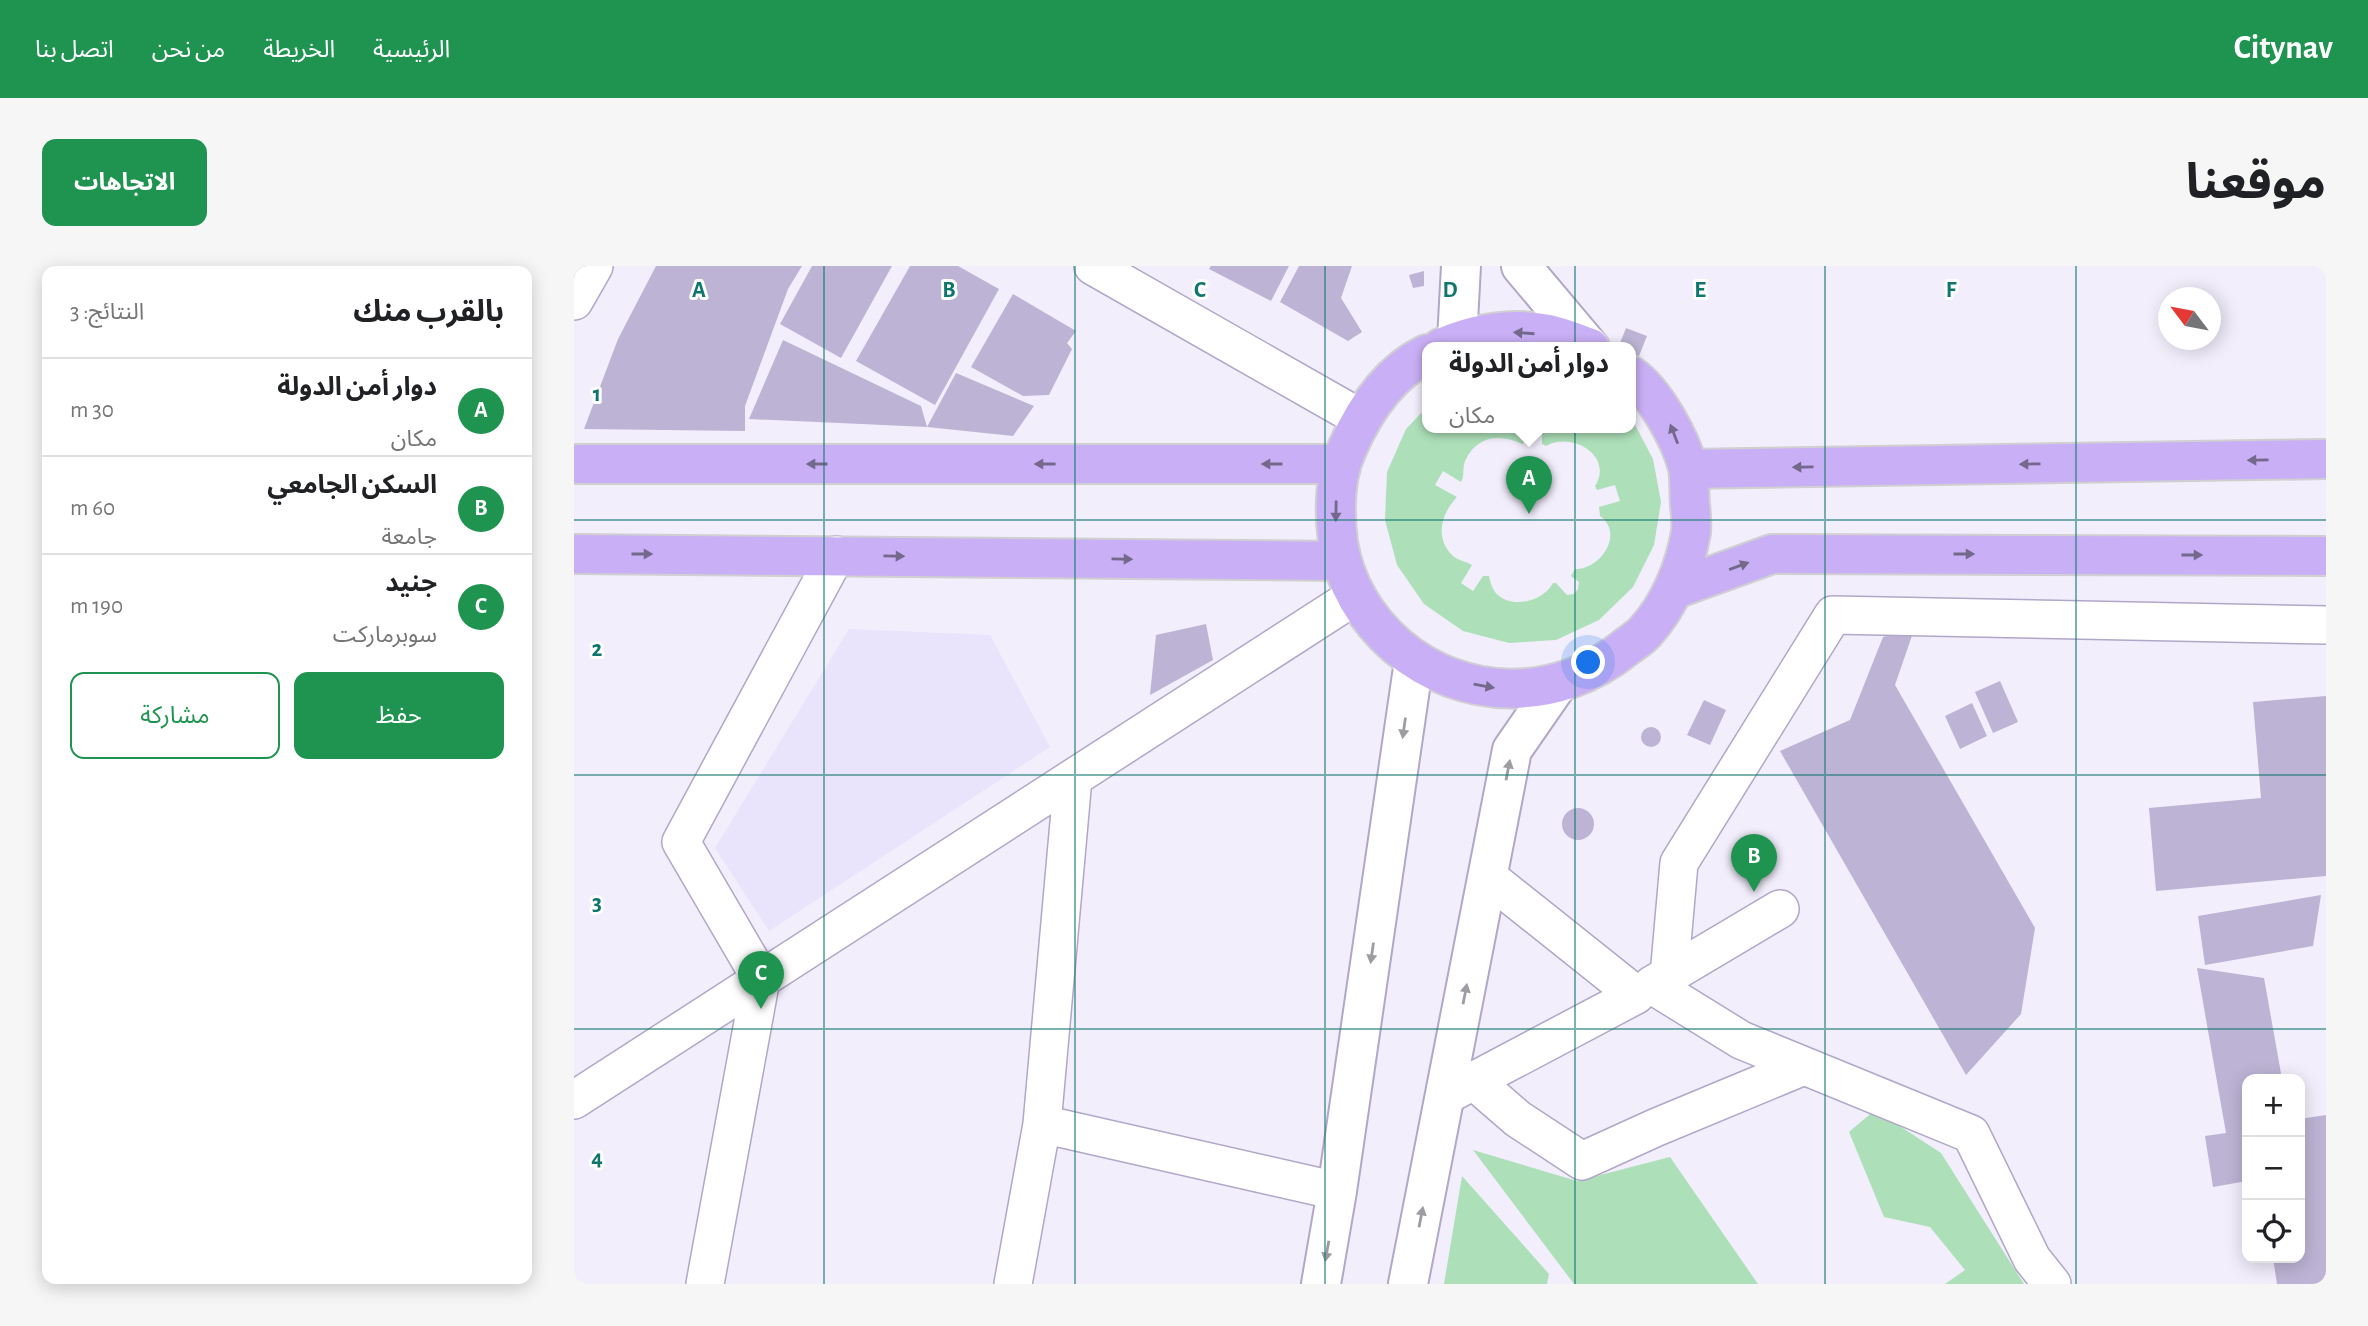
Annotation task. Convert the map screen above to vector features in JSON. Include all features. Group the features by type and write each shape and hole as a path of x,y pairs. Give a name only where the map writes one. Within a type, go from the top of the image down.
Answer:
{"main road":[{"path":"1443,342 1461,266"},
{"path":"1521,266 1585,342"},
{"path":"1461,342 1502,331 1548,334 1572,342"},
{"path":"1422,360 1386,384 1360,418 1340,464 1334,513 1348,578 1380,632 1414,661 1459,682 1508,690 1557,685 1605,664 1645,632 1675,589 1692,530 1688,469 1668,419 1636,382"},
{"path":"1688,469 2326,459"},
{"path":"574,464 1340,464"},
{"path":"574,554 836,555 1348,578"},
{"path":"1675,589 1772,554 2326,556"},
{"path":"1321,1284 1414,661"},
{"path":"1408,1284 1460,1089 1488,877 1512,750 1557,685"}],"street":[{"path":"574,301 594,266"},
{"path":"1093,266 1360,418"},
{"path":"705,1284 761,979 681,842 836,555"},
{"path":"574,1100 1073,778 1348,578"},
{"path":"1653,985 1679,863 1833,615 2326,625"},
{"path":"1013,1284 1042,1124 1073,778"},
{"path":"1488,877 1741,1040 1971,1134 2032,1259 2052,1284"},
{"path":"1460,1089 1653,985 1780,909"},
{"path":"1460,1089 1518,1119 1582,1161 1804,1066"},
{"path":"1042,1124 1337,1191"}],"shaded area":[{"path":"849,629 990,635 1050,747 769,931 715,848"}],"green space":[{"path":"1422,412 1422,433 1527,433 1526,441 1522,444 1505,438 1482,442 1475,446 1465,461 1461,482 1443,471 1435,485 1457,497 1447,510 1442,533 1446,548 1452,555 1472,565 1461,583 1473,591 1483,576 1489,576 1495,592 1501,598 1517,602 1542,595 1553,583 1567,595 1574,594 1579,582 1571,576 1575,569 1593,564 1606,550 1610,541 1610,532 1607,523 1600,516 1599,507 1620,501 1615,485 1597,490 1595,486 1599,465 1588,450 1568,442 1546,446 1542,444 1542,433 1636,433 1636,427 1653,459 1661,502 1654,545 1633,587 1599,620 1556,640 1509,643 1463,631 1424,604 1397,565 1385,520 1387,472 1406,429"},
{"path":"1875,1110 1941,1153 2024,1284 1945,1284 1965,1270 1930,1227 1884,1217 1849,1132"},
{"path":"1473,1150 1577,1181 1670,1157 1758,1284 1574,1284"},
{"path":"1462,1176 1549,1274 1547,1284 1444,1284"}],"building":[{"path":"656,266 802,266 788,289 745,406 745,431 584,429 618,339"},
{"path":"812,266 892,266 841,358 780,324"},
{"path":"910,266 958,266 999,289 935,405 856,361"},
{"path":"1211,266 1289,266 1271,301 1209,269"},
{"path":"1299,266 1352,266 1341,298 1362,332 1348,341 1280,302"},
{"path":"1424,271 1424,286 1413,288 1409,275"},
{"path":"1013,294 1076,331 1067,343 1072,349 1049,395 1023,396 971,367"},
{"path":"1626,328 1647,336 1639,356 1636,355 1636,342 1620,342"},
{"path":"783,340 921,406 927,427 749,419"},
{"path":"956,373 1034,406 1013,436 927,427"},
{"path":"1206,624 1213,660 1150,695 1156,635"},
{"path":"1915,627 1895,685 2035,928 2021,1014 1966,1075 1780,751 1850,720 1883,637"},
{"path":"2000,681 2018,722 1993,733 1975,692"},
{"path":"2326,696 2326,876 2156,891 2149,808 2261,798 2253,702"},
{"path":"1704,700 1726,710 1710,745 1687,735"},
{"path":"1972,703 1987,736 1960,749 1945,716"},
{"path":"1651,727 1658,730 1661,737 1658,744 1651,747 1644,744 1641,737 1644,730"},
{"path":"1578,808 1590,812 1594,824 1590,836 1578,840 1566,836 1562,824 1566,812"},
{"path":"2321,895 2313,946 2205,965 2198,916"},
{"path":"2197,968 2264,978 2281,1074 2242,1074 2242,1182 2213,1187 2205,1136 2226,1133"},
{"path":"2326,1115 2326,1284 2277,1284 2274,1263 2305,1263 2305,1118"}],"place":[{"name":"دوار أمن الدولة","path":"1529,514"},
{"name":"السكن الجامعي","path":"1754,892"},
{"name":"جنيد","path":"761,1009"}]}
